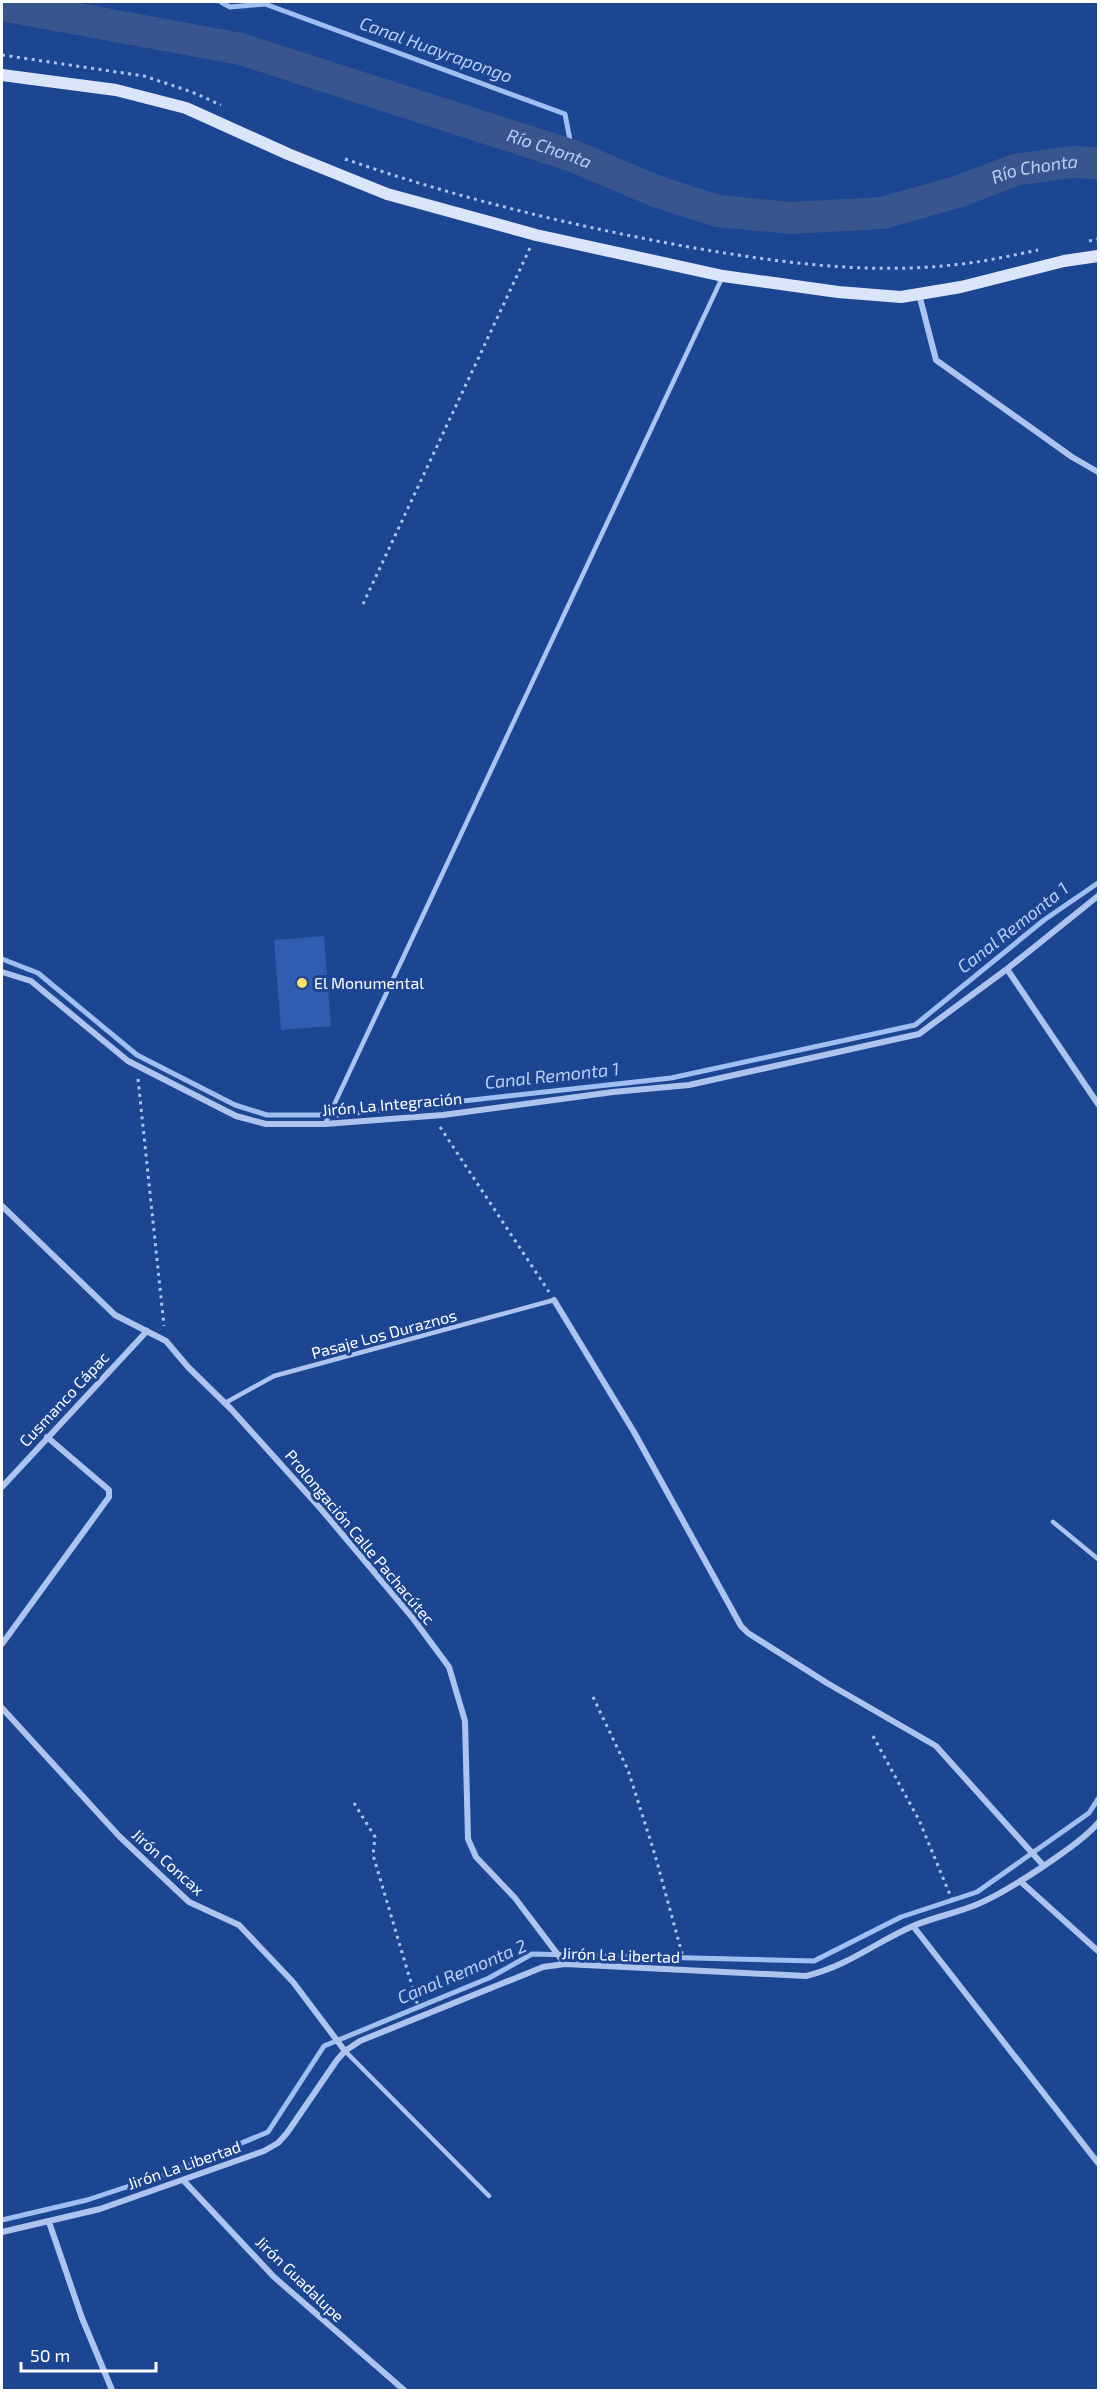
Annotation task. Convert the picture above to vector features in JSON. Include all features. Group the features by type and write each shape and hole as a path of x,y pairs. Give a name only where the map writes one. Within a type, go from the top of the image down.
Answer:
{"main road":[{"path":"2,75 116,90 186,108 288,154 387,194 536,236 723,276 838,292 901,297 961,287 1064,261 1098,256"}],"street":[{"path":"919,294 936,360 1072,457 1098,472"},
{"name":"Jirón La Integración","path":"2,972 31,981 128,1061 236,1116 266,1124 325,1124 432,1116 613,1092 689,1085 919,1034 1098,896"},
{"path":"1006,969 1098,1104"},
{"name":"Prolongación Calle Pachacútec","path":"2,1206 115,1315 166,1341 321,1509 412,1617 448,1667 465,1721 468,1839 476,1857 515,1898 565,1964"},
{"path":"554,1300 634,1432 741,1626 748,1634 827,1683 936,1746 1043,1865"},
{"name":"Cusmanco Cápac","path":"2,1487 46,1437 147,1331"},
{"path":"2,1644 110,1494 109,1490 46,1437"},
{"name":"Jirón Concax","path":"2,1708 119,1836 189,1902 239,1924 292,1982 345,2051"},
{"name":"Jirón La Libertad","path":"2,2232 100,2209 264,2151 278,2143 345,2051 360,2042 543,1967 565,1964 806,1976 830,1970 913,1926 980,1904 1020,1881 1094,1829 1098,1823"},
{"path":"1020,1881 1098,1951"},
{"path":"913,1926 1098,2163"},
{"name":"Jirón Guadalupe","path":"184,2181 274,2277 404,2391"},
{"path":"49,2222 82,2318 112,2391"}],"lane":[{"path":"325,1124 723,276"},
{"name":"Pasaje Los Duraznos","path":"225,1403 274,1376 554,1300"},
{"path":"1053,1522 1098,1558"},
{"path":"345,2051 489,2196"}],"path":[{"path":"2,56 144,76 192,92 222,106"},
{"path":"337,156 389,174 533,215 733,255 825,266 907,267 953,265 1042,250"},
{"path":"363,604 536,236"},
{"path":"1087,241 1098,239"},
{"path":"137,1065 166,1341"},
{"path":"432,1116 554,1300"},
{"path":"593,1697 628,1770 655,1855 687,1971"},
{"path":"873,1736 920,1820 957,1911"},
{"path":"354,1803 375,1837 373,1855 422,2017"}],"shaded area":[{"name":"El Monumental","path":"324,936 331,1026 281,1030 274,940"}],"waterway":[{"name":"Canal Huayrapongo","path":"221,2 230,7 265,4 565,114 573,156"},
{"name":"Río Chonta","path":"2,5 241,49 573,156 658,192 718,211 791,218 882,213 957,192 1015,170 1070,162 1098,163"},
{"name":"Canal Remonta 1","path":"2,959 38,973 137,1055 235,1105 267,1115 337,1115 671,1078 915,1025 1044,920 1098,883"},
{"name":"Canal Remonta 2","path":"2,2220 87,2200 172,2172 268,2132 324,2046 489,1978 532,1954 814,1961 901,1917 977,1892 1089,1813 1098,1799"}],"place":[{"name":"El Monumental","path":"302,983"}]}
